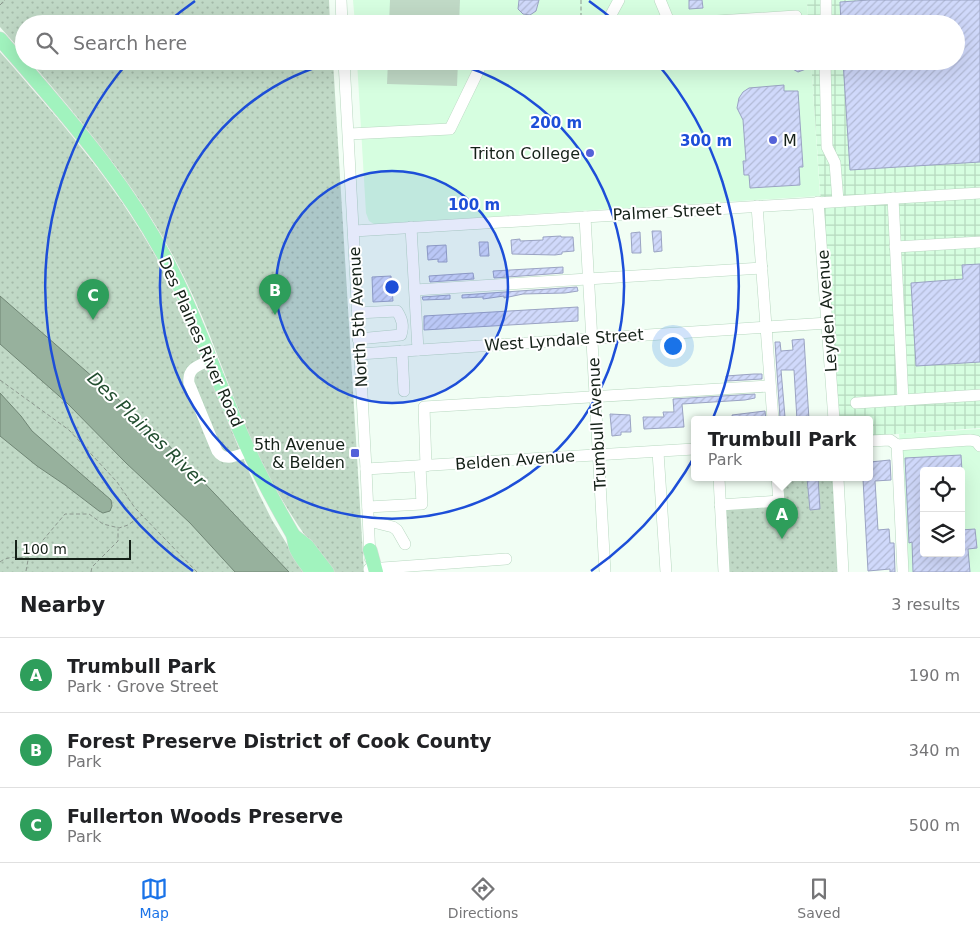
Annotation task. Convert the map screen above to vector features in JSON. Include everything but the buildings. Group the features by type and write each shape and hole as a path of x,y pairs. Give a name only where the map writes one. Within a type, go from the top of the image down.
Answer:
{"main road":[{"name":"Des Plaines River Road","path":"0,40 15,57"},
{"name":"Des Plaines River Road","path":"26,70 86,138 123,188 142,218 174,275 249,450 294,536 296,549 312,572"},
{"name":"Des Plaines River Road","path":"294,536 307,546 327,572"},
{"path":"370,550 372,570"}],"street":[{"path":"341,0 342,15"},
{"path":"611,15 619,0"},
{"path":"660,0 666,15"},
{"path":"826,0 826,15"},
{"name":"North 5th Avenue","path":"345,70 370,550"},
{"path":"349,134 450,129 479,70"},
{"path":"826,70 828,146 835,163 838,201"},
{"name":"Palmer Street","path":"354,231 980,193"},
{"path":"893,198 904,400"},
{"name":"Leyden Avenue","path":"818,202 834,416"},
{"path":"757,206 773,416"},
{"name":"Trumbull Avenue","path":"585,217 606,572"},
{"path":"411,227 418,350"},
{"path":"895,247 980,242"},
{"path":"415,290 762,268"},
{"path":"357,313 397,311 402,318 403,328 401,335 358,339"},
{"name":"West Lyndale Street","path":"359,354 828,323"},
{"path":"402,351 404,391"},
{"path":"211,360 195,367 190,372 188,378 217,451 222,456 229,458 249,450"},
{"path":"368,507 422,504 424,408 770,386"},
{"path":"856,403 980,395"},
{"path":"873,441 890,440 897,445 970,440 976,441 980,446"},
{"path":"897,445 903,572"},
{"name":"Belden Avenue","path":"366,469 691,449"},
{"path":"658,452 666,572"},
{"path":"718,481 724,572"},
{"path":"720,505 779,501 777,481"},
{"path":"838,481 843,572"},
{"path":"368,521 397,530 405,544"},
{"path":"372,570 506,559"}],"path":[{"path":"0,5 5,0"},
{"path":"581,0 581,15"},
{"path":"0,380 69,430 117,482 135,508 197,572"},
{"path":"26,571 28,558 65,514 89,514 103,524 118,528 128,525 142,515"},
{"path":"91,572 92,568 118,541 118,528"},
{"path":"0,562 4,559 17,557 28,558"}],"shaded area":[{"path":"0,0 329,0 330,15 15,15 15,44 0,27"},
{"path":"353,0 807,0 808,15 354,15"},
{"path":"390,0 460,0 459,15 389,15"},
{"path":"807,0 980,0 980,428 873,436 873,416 836,416 812,70 965,70 965,15 808,15"},
{"path":"0,52 84,150 140,229 171,286 259,494 272,520 304,572 0,572"},
{"path":"38,70 334,70 364,572 333,572 299,527 279,495 253,444 192,294 167,244 113,162"},
{"name":"Triton College","path":"358,70 812,70 820,196 374,224 369,221 366,213"},
{"path":"388,70 458,70 457,86 387,84"},
{"path":"980,429 980,572 908,572 899,434"},
{"path":"779,481 833,481 839,572 728,572 724,506 781,503"}],"water":[{"name":"Des Plaines River","path":"0,296 157,433 289,572 235,572 190,523 126,463 67,403 0,344"},
{"path":"0,393 32,431 111,500 112,506 110,511 103,513 99,511 37,466 0,436"}],"place":[{"name":"M","path":"773,140"},
{"name":"Triton College","path":"590,153"},
{"name":"Forest Preserve District of Cook County","path":"275,315"},
{"name":"Fullerton Woods Preserve","path":"93,320"},
{"name":"5th Avenue & Belden","path":"355,453"},
{"name":"Trumbull Park","path":"782,539"}]}
